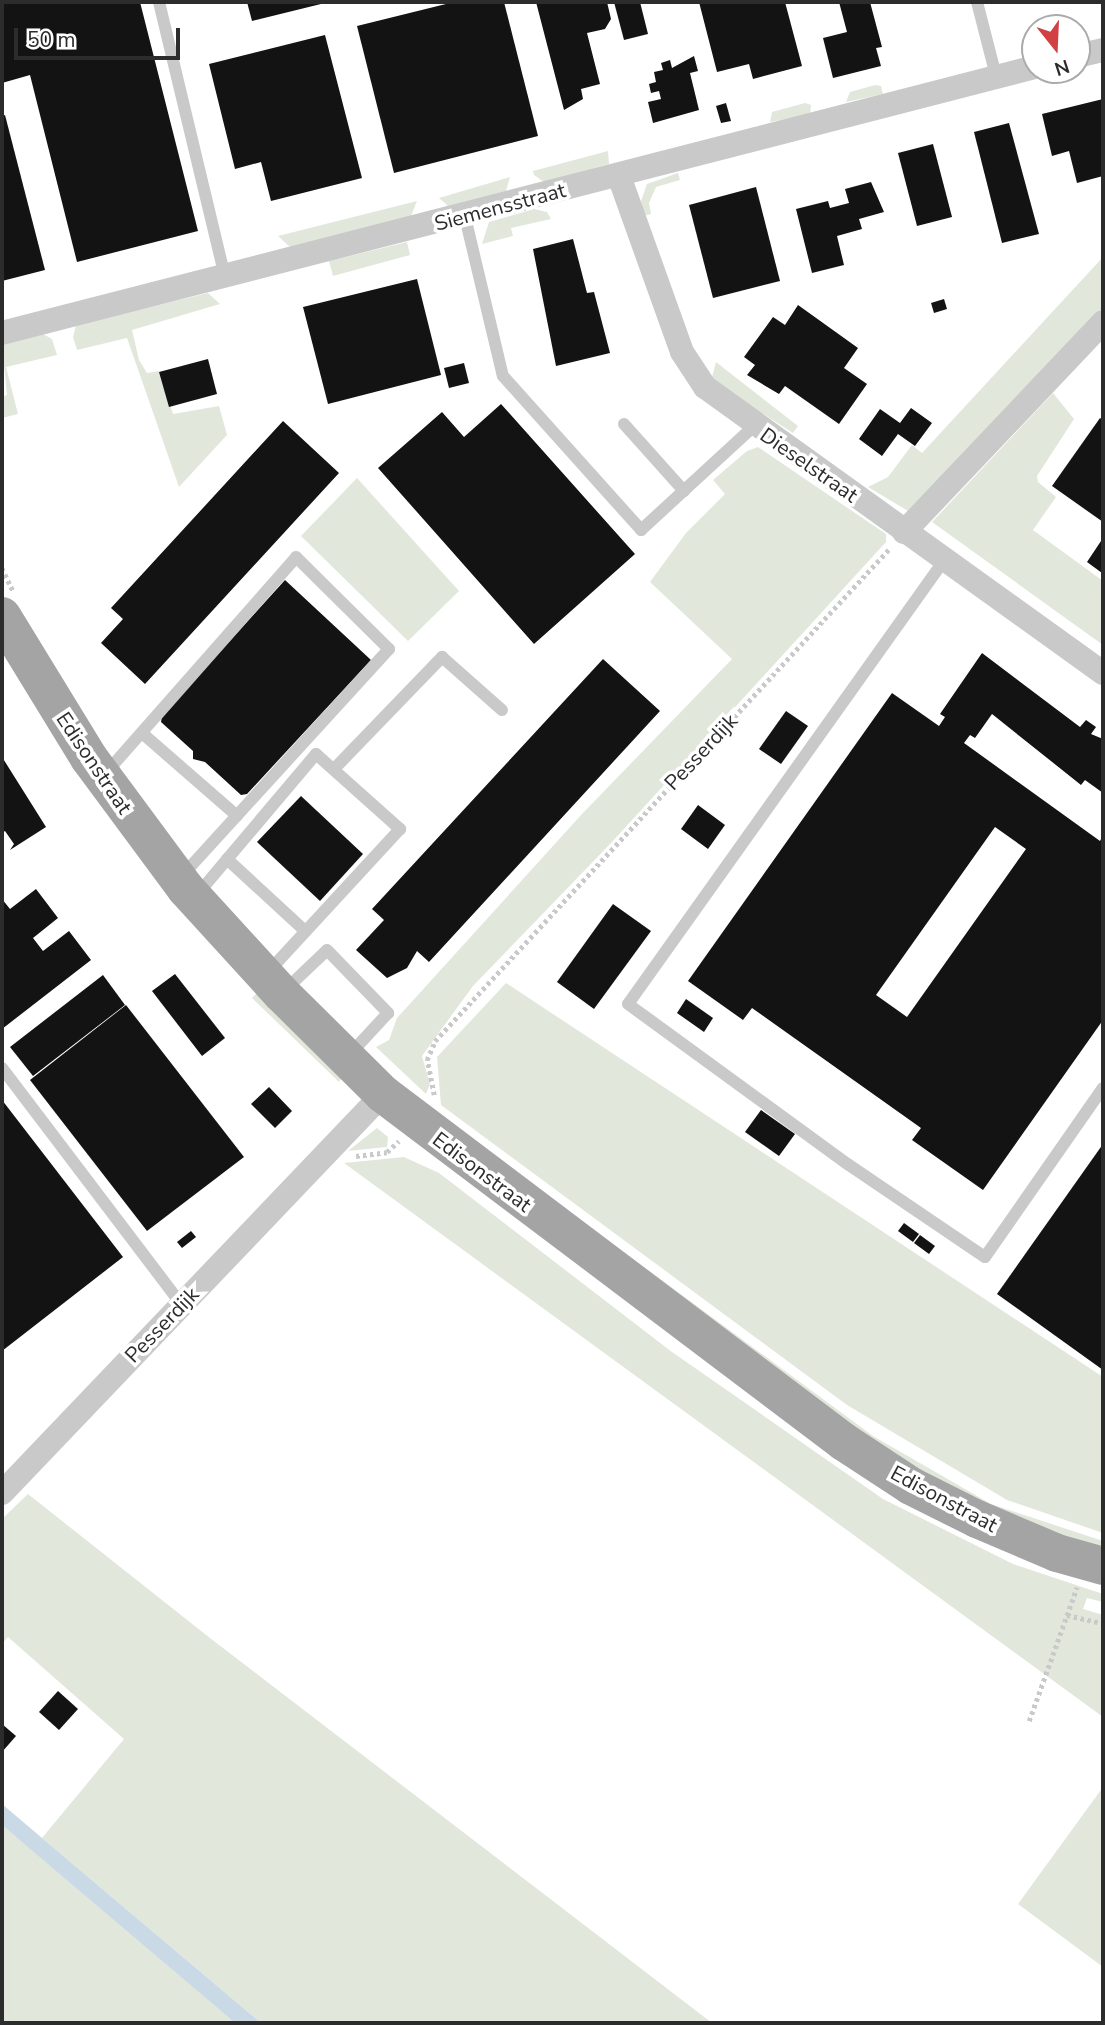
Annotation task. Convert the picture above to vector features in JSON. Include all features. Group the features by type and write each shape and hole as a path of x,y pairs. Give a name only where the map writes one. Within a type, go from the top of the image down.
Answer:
{"main road":[{"name":"Edisonstraat","path":"2,616 102,776 187,889 273,985 383,1094 414,1121 710,1343 911,1486 1057,1553 1091,1574"}],"street":[{"name":"Siemensstraat","path":"2,333 465,217 1021,70"},
{"name":"Dieselstraat","path":"619,176 682,352 705,387 754,426 1103,673"},
{"path":"905,532 1103,323"},
{"name":"Pesserdijk","path":"2,1493 181,1304 324,1159 383,1094"}],"lane":[{"path":"159,2 225,276"},
{"path":"977,2 996,76"},
{"path":"465,217 503,376 641,530 754,426"},
{"path":"624,424 684,491"},
{"path":"102,776 296,557 388,649 237,816 187,889"},
{"path":"945,559 628,1004 849,1165 985,1257 1103,1088"},
{"path":"334,769 442,657 502,709"},
{"path":"142,733 237,816"},
{"path":"187,889 227,859 316,754 400,829 303,930 273,985"},
{"path":"227,859 303,930"},
{"path":"273,985 327,950 388,1013 346,1059"},
{"path":"2,1068 181,1304"}],"path":[{"name":"Pesserdijk","path":"324,1159 387,1152 435,1094 427,1060 435,1041 905,532"},
{"path":"1029,1721 1067,1615 1091,1574"},
{"path":"1067,1615 1103,1623"}],"shaded area":[{"path":"875,85 881,86 883,94 846,102 850,92"},
{"path":"805,103 811,105 810,115 770,122 772,112"},
{"path":"608,151 609,164 544,182 534,175 533,171"},
{"path":"678,173 680,180 656,187 649,203 651,214 644,216 641,201 647,184"},
{"path":"510,177 506,191 448,206 439,198"},
{"path":"417,201 411,216 290,247 278,236"},
{"path":"534,209 547,212 551,219 511,228 513,236 482,244 489,222"},
{"path":"407,242 410,255 333,276 329,261"},
{"path":"1103,257 1103,308 908,511 868,487 888,477 912,445 922,453"},
{"path":"208,293 220,304 132,330 139,360 147,373 159,371 173,414 219,406 227,435 179,487 127,338 77,350 73,337 76,325"},
{"path":"43,334 52,339 57,355 6,367 18,414 2,418 2,397 7,395 2,344"},
{"path":"716,362 798,426 793,433 729,392 712,377"},
{"path":"1053,393 1074,419 1037,476 1038,482 1056,497 1033,530 1103,581 1103,645 932,522"},
{"path":"758,447 886,534 886,542 612,842 473,986 422,1056 430,1084 426,1094 376,1047 389,1040 397,1018 582,814 732,659 650,582 686,533 725,494 713,480 747,451"},
{"path":"357,478 459,591 408,641 301,536"},
{"path":"506,983 1103,1377 1103,1533 1007,1500 847,1405 441,1105 437,1057"},
{"path":"259,991 343,1076 339,1082 252,998"},
{"path":"377,1128 388,1137 387,1147 348,1151"},
{"path":"468,1137 873,1436 991,1504 1103,1541 1103,1552 916,1474"},
{"path":"404,1157 439,1173 672,1352 883,1499 1013,1564 1103,1594 1103,1602 1087,1598 1083,1609 1103,1615 1103,1717 344,1163"},
{"path":"28,1494 210,1638 712,2023 261,2023 42,1838 124,1739 8,1637 2,1644 2,1519"},
{"path":"1103,1787 1103,1967 1018,1904"},
{"path":"2,1825 31,1849 235,2023 2,2023"}],"water":[{"path":"2,1804 261,2023 235,2023 2,1825"}],"building":[{"path":"2,2 140,2 198,231 77,262 30,75 2,83"},
{"path":"247,2 325,2 325,3 252,21"},
{"path":"454,2 504,2 538,136 394,173 357,26"},
{"path":"536,2 607,2 611,19 605,29 587,33 600,84 581,89 583,99 564,110"},
{"path":"614,2 640,2 648,34 624,40"},
{"path":"699,2 785,2 802,66 753,79 749,64 717,72"},
{"path":"839,2 870,2 882,47 876,48 881,66 833,78 823,38 847,32"},
{"path":"325,35 362,178 271,201 261,162 235,169 209,64"},
{"path":"694,56 698,71 690,73 699,110 653,123 648,102 661,99 659,91 651,93 649,84 656,82 654,72 663,70 661,63 670,60 672,68"},
{"path":"1103,99 1103,176 1077,183 1069,151 1052,156 1042,114"},
{"path":"726,103 731,121 721,123 716,106"},
{"path":"5,115 45,270 2,281 2,116"},
{"path":"1009,123 1039,234 1002,243 974,132"},
{"path":"933,144 952,217 917,226 898,153"},
{"path":"871,182 884,212 859,219 862,229 837,236 844,265 812,273 796,209 828,201 830,208 849,203 845,189"},
{"path":"756,187 780,281 713,298 689,205"},
{"path":"573,239 587,293 594,292 610,353 556,366 533,249"},
{"path":"417,279 441,375 328,404 303,307"},
{"path":"944,299 947,309 934,313 931,303"},
{"path":"798,305 858,348 844,368 867,384 839,424 785,386 779,394 747,375 755,365 744,357 773,317 785,325"},
{"path":"208,359 217,394 169,407 159,372"},
{"path":"464,363 469,383 449,388 444,368"},
{"path":"501,404 635,554 534,644 378,468 442,412 464,437"},
{"path":"911,408 932,423 915,446 898,434 882,456 859,439 880,409 900,423"},
{"path":"1100,418 1103,420 1103,522 1052,486"},
{"path":"283,421 339,473 145,684 101,643 123,619 111,608"},
{"path":"1103,538 1103,571 1102,573 1087,562"},
{"path":"285,580 371,660 247,794 241,795 205,762 193,759 193,751 161,722 162,716"},
{"path":"982,653 1080,727 1086,720 1096,727 1091,734 1103,739 1103,793 1085,780 1081,785 992,714 975,738 970,735 964,743 1100,841 1103,835 1103,1020 983,1190 912,1140 921,1128 752,1008 743,1020 688,981 892,693 939,726 945,717 940,714","holes":["995,827 1026,849 907,1017 876,995"]},
{"path":"603,659 660,711 429,962 417,951 407,968 387,978 356,950 384,920 372,909"},
{"path":"786,711 808,726 781,764 759,749"},
{"path":"2,757 46,827 10,850 14,844 5,831 2,833"},
{"path":"301,796 363,854 320,901 257,842"},
{"path":"698,805 725,825 708,849 681,829"},
{"path":"36,889 58,918 33,938 43,951 69,931 91,960 2,1029 2,899 10,909"},
{"path":"613,904 651,931 594,1009 557,982"},
{"path":"175,974 225,1038 202,1056 152,991"},
{"path":"103,975 125,1005 33,1076 10,1047"},
{"path":"686,999 713,1018 704,1032 677,1013"},
{"path":"126,1005 244,1157 147,1231 30,1080"},
{"path":"269,1087 292,1111 275,1128 251,1104"},
{"path":"2,1100 123,1257 2,1351"},
{"path":"761,1110 795,1134 779,1156 745,1132"},
{"path":"1103,1144 1103,1370 997,1294"},
{"path":"904,1223 919,1234 913,1242 898,1231"},
{"path":"191,1231 196,1237 182,1248 177,1242"},
{"path":"920,1235 935,1246 929,1254 914,1243"},
{"path":"58,1691 78,1709 59,1730 39,1712"},
{"path":"2,1724 16,1736 2,1752"}]}
